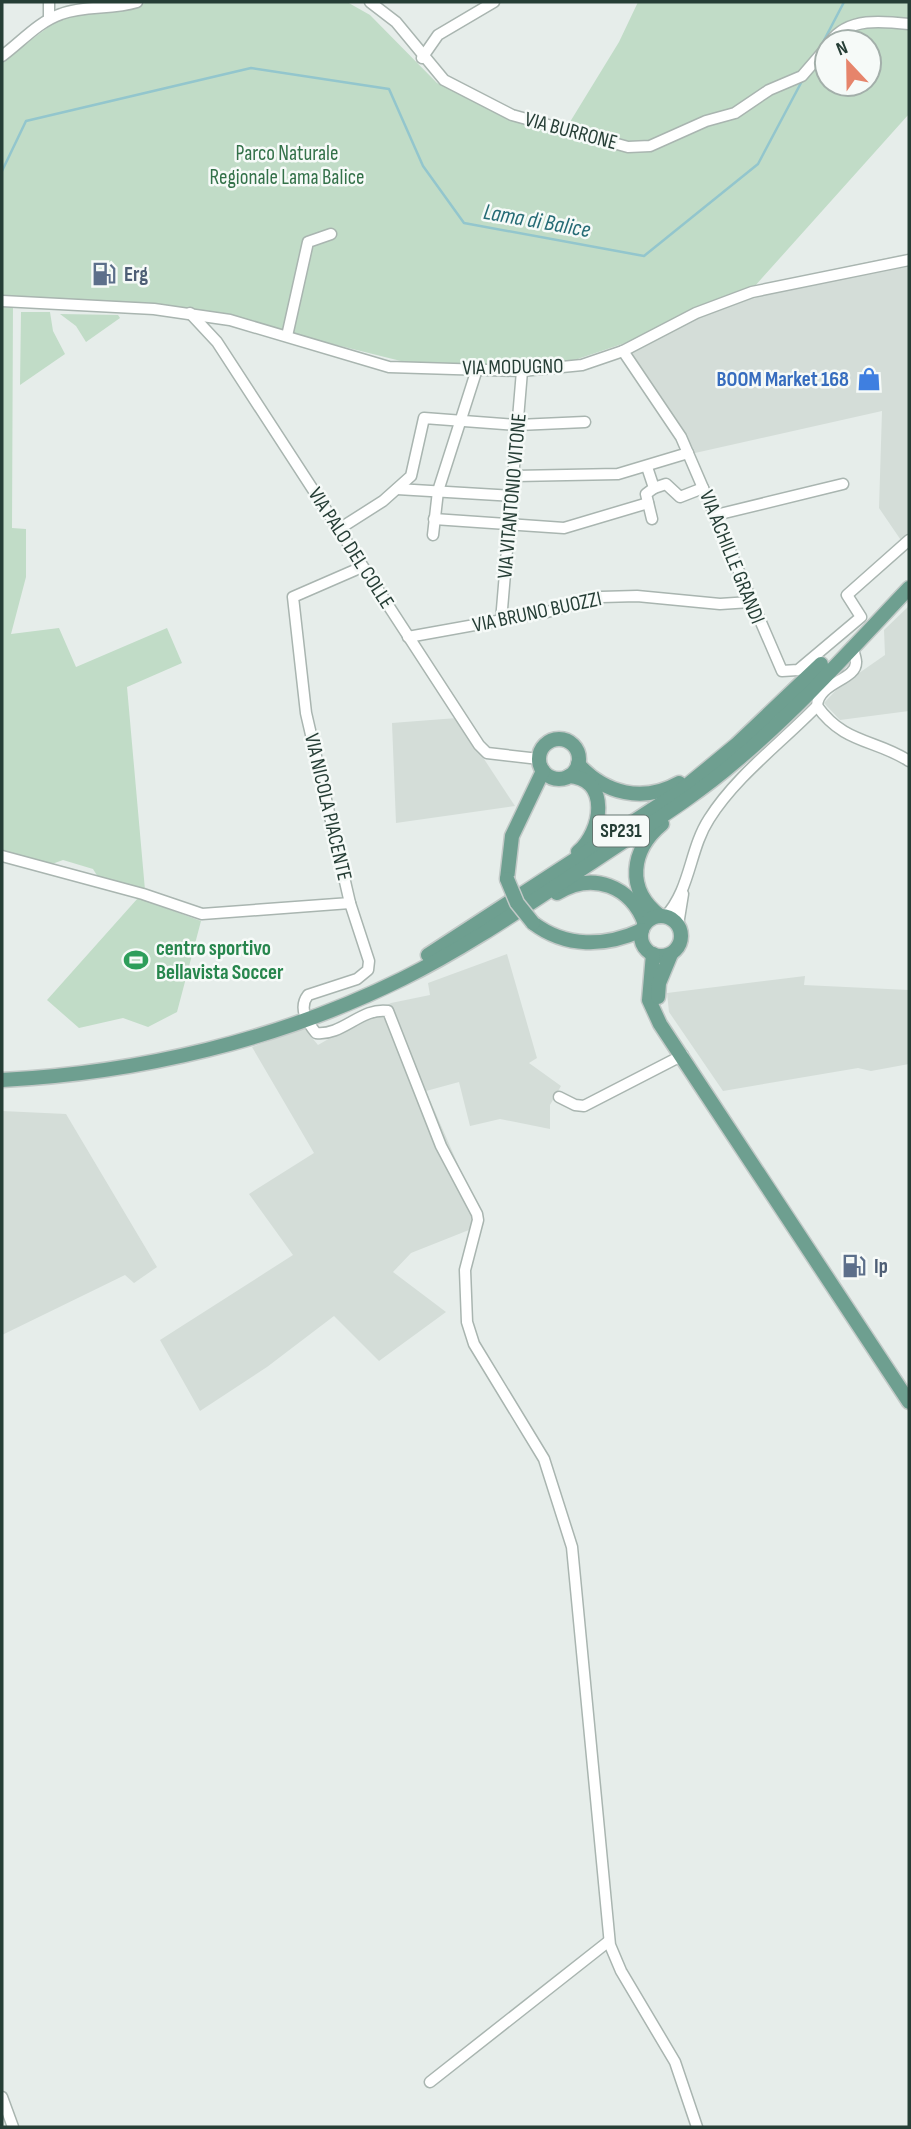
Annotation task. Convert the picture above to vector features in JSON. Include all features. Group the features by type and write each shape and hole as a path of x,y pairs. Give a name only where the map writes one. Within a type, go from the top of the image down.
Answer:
{"main road":[{"name":"SP231","path":"2,1080 73,1075 220,1046 351,1002 434,962 697,792 760,740 909,587"},
{"name":"SP231","path":"305,1018 395,973 457,937 679,792 718,761 828,657 909,587"},
{"path":"666,1029 658,993 671,954 681,938 678,925 644,901 635,877 635,865 644,842 753,753 776,731 811,688"},
{"path":"543,764 573,770 613,789 643,794 660,792 679,783 787,697"},
{"path":"573,770 577,751 562,739 549,741 529,800 512,836 507,879 517,903 533,923 566,941 610,941 650,952 671,954"},
{"path":"457,937 588,844 600,814 598,801 589,783 573,770"},
{"path":"434,962 478,944 562,890 587,883 612,885 622,890 635,903 644,927 642,941 650,952 649,1000 660,1024 666,1029 909,1402"},
{"path":"610,941 644,927 662,916"}],"street":[{"path":"49,2 49,19"},
{"path":"2,56 49,19 72,11 122,7 137,2"},
{"name":"VIA BURRONE","path":"370,2 396,22 422,58 444,80 512,115 628,147 650,146 706,121 735,113 769,90 802,76 813,63"},
{"path":"422,58 438,35 494,2"},
{"path":"846,28 862,23 909,24"},
{"path":"287,336 308,242 331,234"},
{"name":"VIA MODUGNO","path":"2,301 190,313 287,336 389,367 522,371 582,365 623,351 726,299 909,263"},
{"name":"VIA PALO DEL COLLE","path":"190,313 217,342 362,567 487,753 519,756 543,764"},
{"path":"217,342 211,325 219,318"},
{"name":"VIA ACHILLE GRANDI","path":"623,351 688,453 782,671 799,670 834,643 861,617 847,595 909,540"},
{"path":"433,535 438,491 477,369"},
{"name":"VIA VITANTONIO VITONE","path":"501,621 522,371"},
{"path":"339,529 397,489 411,476 424,418 518,425 584,422"},
{"path":"515,476 618,474 688,453"},
{"path":"647,467 654,488"},
{"path":"652,519 646,494 654,488 666,484 681,497 704,488"},
{"path":"716,515 843,484"},
{"path":"397,489 513,496"},
{"path":"434,519 564,528 648,503"},
{"name":"VIA NICOLA PIACENTE","path":"2,856 143,894 202,914 350,903 306,713 293,597 362,567"},
{"name":"VIA BRUNO BUOZZI","path":"408,637 501,621 601,597 637,596 720,604 750,602"},
{"path":"828,657 834,643"},
{"path":"678,925 683,891 695,847 710,817 745,776 817,706 820,695 856,666 852,646"},
{"path":"817,706 827,719 858,741 896,753 909,761"},
{"path":"662,916 683,891"},
{"path":"350,903 369,961 368,970 353,981 308,995 304,1002 305,1018 316,1032 328,1034 376,1009 388,1011 442,1146 477,1214 478,1220 465,1270 467,1322 474,1344 544,1459 572,1547 609,1941 621,1971 675,2062 697,2127"},
{"path":"559,1097 575,1105 584,1106 683,1055"},
{"path":"430,2082 609,1941"},
{"path":"2,2097 13,2127"}],"shaded area":[{"path":"909,253 909,552 879,508 882,411 695,453 622,344 738,290"},
{"path":"909,606 909,711 840,720 824,703 839,687 885,655 884,630"},
{"path":"457,718 515,806 396,823 392,723"},
{"path":"507,954 537,1058 529,1063 561,1086 550,1105 550,1129 500,1119 470,1126 459,1082 426,1091 484,1224 411,1253 393,1272 446,1312 379,1361 334,1316 267,1367 200,1411 160,1340 293,1255 249,1194 314,1153 252,1047 304,1028 318,1045 391,1003 430,995 428,983"},
{"path":"805,976 804,985 909,990 909,1064 871,1071 858,1068 723,1091 669,1012 667,993"},
{"path":"2,1111 66,1114 157,1267 134,1283 125,1275 2,1335"}],"green space":[{"name":"Parco Naturale Regionale Lama Balice","path":"149,2 347,2 370,15 437,83 523,124 562,135 619,42 638,2 909,2 909,114 754,287 631,341 548,369 421,366 208,313 13,301 12,528 26,529 26,577 11,634 59,628 76,667 167,628 182,663 127,687 145,890 98,877 93,869 63,860 52,864 2,850 2,61 65,15 119,10"},
{"path":"21,312 50,312 53,331 65,354 20,385"},
{"path":"60,314 118,315 120,318 86,342 76,326"},
{"name":"centro sportivo Bellavista Soccer","path":"138,898 201,921 177,1012 148,1027 123,1018 79,1028 47,1000"}],"waterway":[{"name":"Lama di Balice","path":"830,28 844,2"},
{"name":"Lama di Balice","path":"2,171 26,121 251,68 389,89 423,166 464,223 644,256 758,164 802,81"}],"place":[{"name":"Erg","path":"104,274"},
{"name":"BOOM Market 168","path":"869,379"},
{"name":"centro sportivo Bellavista Soccer","path":"136,960"},
{"name":"Ip","path":"854,1266"}]}
